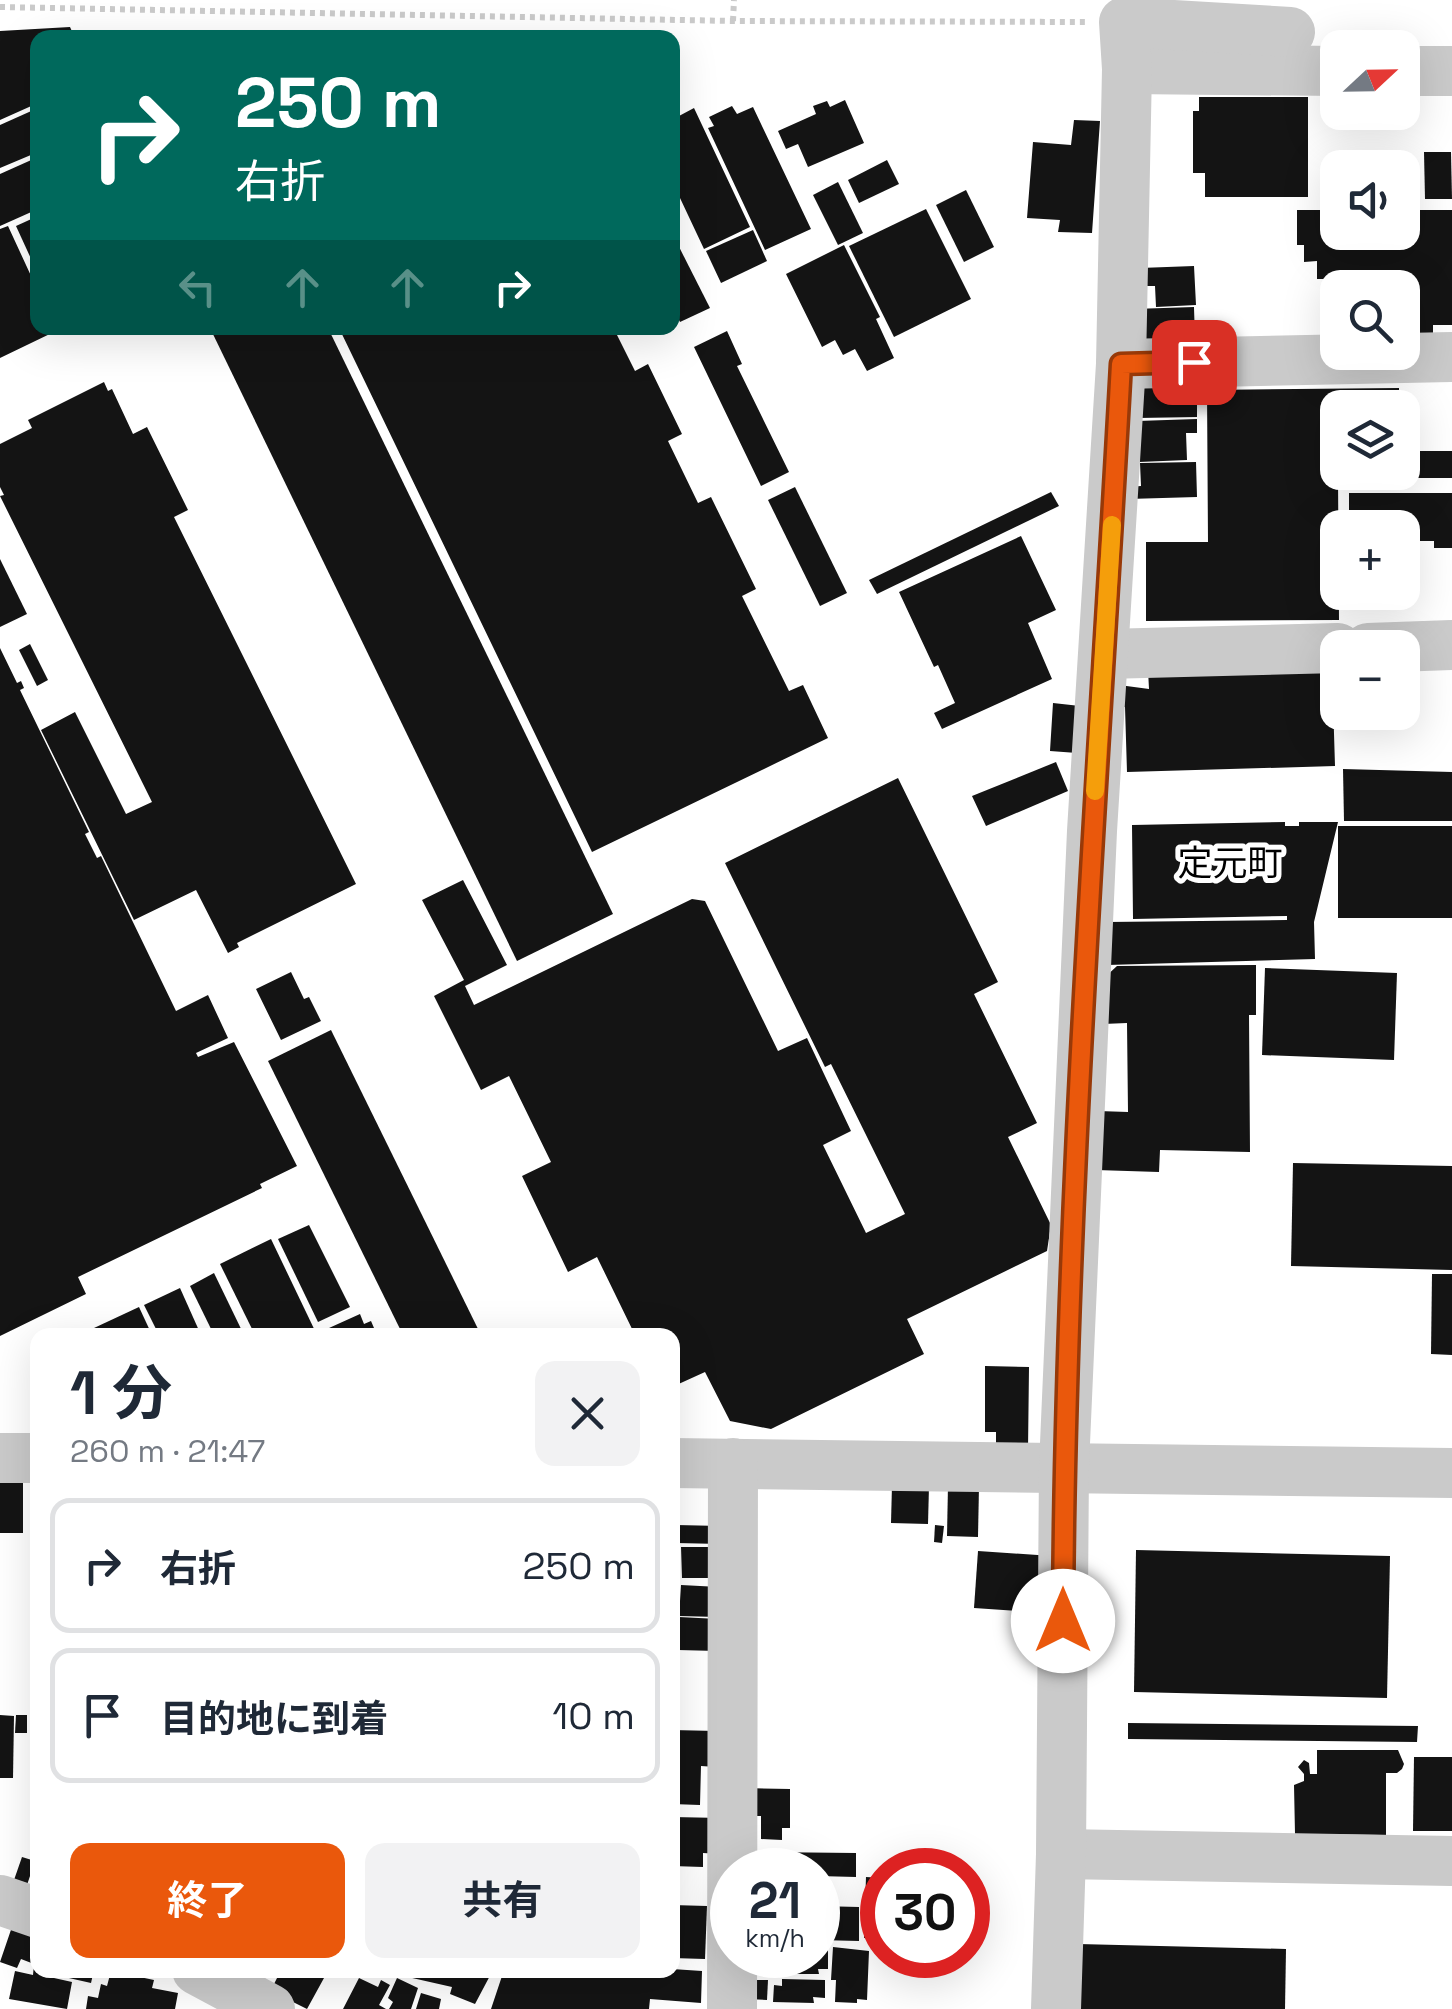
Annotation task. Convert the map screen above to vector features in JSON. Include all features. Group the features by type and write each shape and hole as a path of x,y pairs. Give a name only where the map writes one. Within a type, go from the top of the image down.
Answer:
{"street":[{"path":"1056,2009 1064,1466 1092,832 1121,364 1125,46 1302,44"},
{"path":"1420,71 1452,71"},
{"path":"1121,364 1452,356"},
{"path":"1420,646 1452,645"},
{"path":"1105,654 1320,648"},
{"path":"0,1458 30,1458"},
{"path":"680,1463 1452,1473"},
{"path":"732,2009 734,1463"},
{"path":"1061,1854 1452,1861"},
{"path":"0,1900 30,1910"},
{"path":"196,1978 196,2009"},
{"path":"211,1978 270,2009"}],"path":[{"path":"733,21 734,0"},
{"path":"0,6 733,21 1125,46"}],"building":[{"path":"70,27 71,30 30,30 30,107 0,120 0,31"},
{"path":"1199,97 1308,97 1308,197 1205,197 1205,173 1193,173 1193,111 1199,111"},
{"path":"845,100 864,143 808,167 798,144 786,149 778,131 816,114 813,106 827,101 830,107"},
{"path":"732,106 737,114 753,107 811,229 765,250 708,128 714,126 709,117"},
{"path":"694,108 750,227 704,249 680,198 680,115"},
{"path":"30,112 30,155 0,168 0,125"},
{"path":"1074,120 1100,121 1092,233 1058,232 1060,220 1027,218 1033,142 1071,145"},
{"path":"1424,152 1451,152 1452,199 1425,199"},
{"path":"887,160 899,184 859,203 848,180"},
{"path":"30,161 30,213 0,226 0,174"},
{"path":"838,182 863,233 838,245 813,195"},
{"path":"966,190 994,247 964,262 936,205"},
{"path":"926,209 971,299 894,337 849,246"},
{"path":"1297,210 1320,210 1320,250 1420,250 1420,210 1452,210 1452,325 1433,325 1433,335 1420,335 1420,270 1320,270 1317,279 1317,261 1304,262 1304,245 1297,245"},
{"path":"30,220 30,257 16,226"},
{"path":"8,226 30,274 30,335 48,335 0,358 0,229"},
{"path":"753,230 767,261 721,283 706,251"},
{"path":"844,245 880,317 876,319 894,358 867,371 855,349 843,355 835,340 822,347 786,274"},
{"path":"680,249 710,308 680,322"},
{"path":"1194,266 1196,305 1156,307 1155,286 1140,286 1140,268"},
{"path":"1194,307 1195,340 1139,351 1133,309"},
{"path":"727,331 742,364 737,366 789,472 761,486 694,347"},
{"path":"213,335 331,335 613,914 517,961"},
{"path":"342,335 617,335 635,371 648,364 682,434 668,441 698,503 711,497 756,589 742,596 789,691 803,685 828,738 592,852"},
{"path":"1187,374 1188,397 1197,397 1197,417 1138,418 1137,375"},
{"path":"104,382 108,391 112,389 133,434 147,427 188,510 174,517 356,884 237,943 239,947 228,953 196,890 134,920 41,730 75,712 126,814 152,802 0,496 4,495 0,487 0,444 32,428 28,420"},
{"path":"1399,388 1320,390 1320,490 1338,490 1338,510 1320,510 1320,610 1339,610 1339,620 1146,621 1146,542 1208,542 1207,390"},
{"path":"1197,419 1197,433 1186,433 1187,460 1139,462 1137,421"},
{"path":"1420,451 1452,451 1452,478 1420,478"},
{"path":"1196,462 1197,497 1128,499 1127,487 1141,486 1140,463"},
{"path":"795,487 847,593 820,606 768,500"},
{"path":"1051,492 1059,506 877,594 869,580"},
{"path":"1349,493 1452,493 1452,548 1434,548 1434,541 1420,541 1420,510 1349,510"},
{"path":"1021,536 1056,610 1028,623 1052,679 942,729 934,713 955,703 899,592"},
{"path":"0,559 27,614 0,627"},
{"path":"30,644 48,680 37,686 19,650"},
{"path":"0,648 17,683 21,681 24,688 20,690 89,832 85,834 97,858 101,856 176,1011 208,995 228,1038 196,1053 198,1057 234,1042 297,1166 260,1184 262,1188 78,1277 86,1294 0,1336"},
{"path":"1320,666 1320,730 1334,730 1335,766 1127,772 1125,707 1120,707 1119,685 1149,689 1148,670"},
{"path":"1053,703 1080,706 1077,753 1050,751"},
{"path":"1056,762 1068,791 986,826 972,796"},
{"path":"1343,769 1452,772 1452,821 1344,821"},
{"path":"898,778 998,982 974,994 1037,1123 1008,1137 1051,1225 1047,1251 907,1319 924,1354 771,1429 730,1421 705,1372 680,1383 680,1328 632,1328 597,1257 568,1272 522,1176 551,1162 509,1076 481,1090 434,996 464,980 422,900 463,880 507,965 465,986 474,1005 692,899 705,901 778,1051 807,1038 851,1131 823,1145 866,1233 905,1214 831,1064 825,1067 725,863"},
{"path":"1285,822 1285,826 1299,826 1299,822 1338,822 1314,922 1315,959 1107,965 1107,922 1287,920 1287,916 1133,919 1132,825"},
{"path":"1338,826 1452,826 1452,918 1338,918"},
{"path":"1256,965 1256,1015 1249,1015 1250,1152 1160,1150 1159,1172 1096,1170 1098,1111 1128,1112 1127,1023 1103,1024 1103,979 1117,966"},
{"path":"1265,968 1397,973 1394,1060 1262,1055"},
{"path":"291,972 304,999 309,997 321,1021 281,1040 256,989"},
{"path":"331,1030 478,1328 400,1328 268,1061"},
{"path":"1293,1163 1452,1166 1452,1270 1291,1266"},
{"path":"309,1225 350,1307 318,1322 278,1239"},
{"path":"271,1239 314,1328 252,1328 220,1264"},
{"path":"214,1273 241,1328 211,1328 190,1286"},
{"path":"1432,1274 1452,1274 1452,1355 1431,1354"},
{"path":"180,1288 198,1328 156,1328 144,1305"},
{"path":"139,1307 149,1328 94,1328"},
{"path":"360,1314 364,1324 371,1321 374,1328 329,1328"},
{"path":"985,1366 1029,1367 1028,1450 996,1450 996,1432 985,1432"},
{"path":"0,1483 23,1483 23,1533 0,1533"},
{"path":"892,1485 929,1486 928,1524 891,1523"},
{"path":"948,1485 979,1486 978,1537 947,1536"},
{"path":"680,1525 721,1526 721,1544 680,1543"},
{"path":"935,1525 944,1526 942,1543 934,1542"},
{"path":"681,1547 721,1547 721,1578 682,1578"},
{"path":"1136,1550 1390,1556 1387,1698 1134,1692"},
{"path":"978,1551 1052,1556 1048,1613 974,1608"},
{"path":"681,1585 719,1587 718,1617 680,1616"},
{"path":"680,1617 718,1619 717,1651 680,1650"},
{"path":"0,1715 14,1716 13,1778 0,1778"},
{"path":"16,1715 27,1715 27,1733 15,1733"},
{"path":"1128,1723 1418,1726 1417,1742 1128,1739"},
{"path":"680,1730 716,1731 716,1767 701,1766 700,1805 680,1804"},
{"path":"1317,1750 1398,1750 1402,1769 1386,1773 1386,1835 1295,1834 1294,1785 1304,1781 1298,1767 1304,1760 1309,1763 1310,1774 1317,1774"},
{"path":"1414,1757 1452,1757 1452,1831 1413,1831"},
{"path":"745,1788 790,1789 790,1828 782,1828 782,1840 761,1839 761,1816 745,1816"},
{"path":"680,1817 722,1818 721,1848 703,1853 703,1867 680,1866"},
{"path":"840,1853 856,1853 856,1877 840,1877"},
{"path":"22,1857 30,1859 27,1885 14,1880"},
{"path":"680,1905 707,1906 705,1959 680,1958"},
{"path":"840,1907 859,1907 859,1941 840,1941"},
{"path":"15,1918 30,1924 30,1962 21,1959 17,1968 0,1962"},
{"path":"1078,1944 1286,1949 1285,2009 1077,2009"},
{"path":"840,1948 860,1950 860,1978 868,1978 867,2000 835,2002 836,1980 831,1980 840,1978"},
{"path":"680,1970 702,1971 701,2003 650,1999 649,2009 491,2009 501,1978 680,1978"},
{"path":"15,1971 30,1974 30,1978 72,1982 67,2009 9,1999"},
{"path":"109,1978 154,1980 152,1988 178,1993 175,2009 86,2009 88,1996 98,1998 101,1984 107,1986"},
{"path":"277,1978 324,1978 307,2009 285,1998 288,1992 274,1984"},
{"path":"359,1978 378,1987 381,1980 390,1985 379,2005 386,2009 343,2009"},
{"path":"397,1978 418,1988 411,2009 389,2009 393,2002 388,1998"},
{"path":"412,1978 489,1978 475,2004 450,1994 452,1987"},
{"path":"782,1979 825,1980 825,1998 813,1997 814,2003 773,2002 774,1985 782,1986"},
{"path":"747,1980 768,1980 767,2000 746,1999"},
{"path":"421,1993 441,1999 439,2009 416,2009"}],"slow traffic":[{"path":"1095,791 1112,525"}],"district":[{"name":"定元町","path":"1230,863"}],"route":[{"path":"1063,1621 1064,1466 1092,832 1121,364 1194,362"}]}
